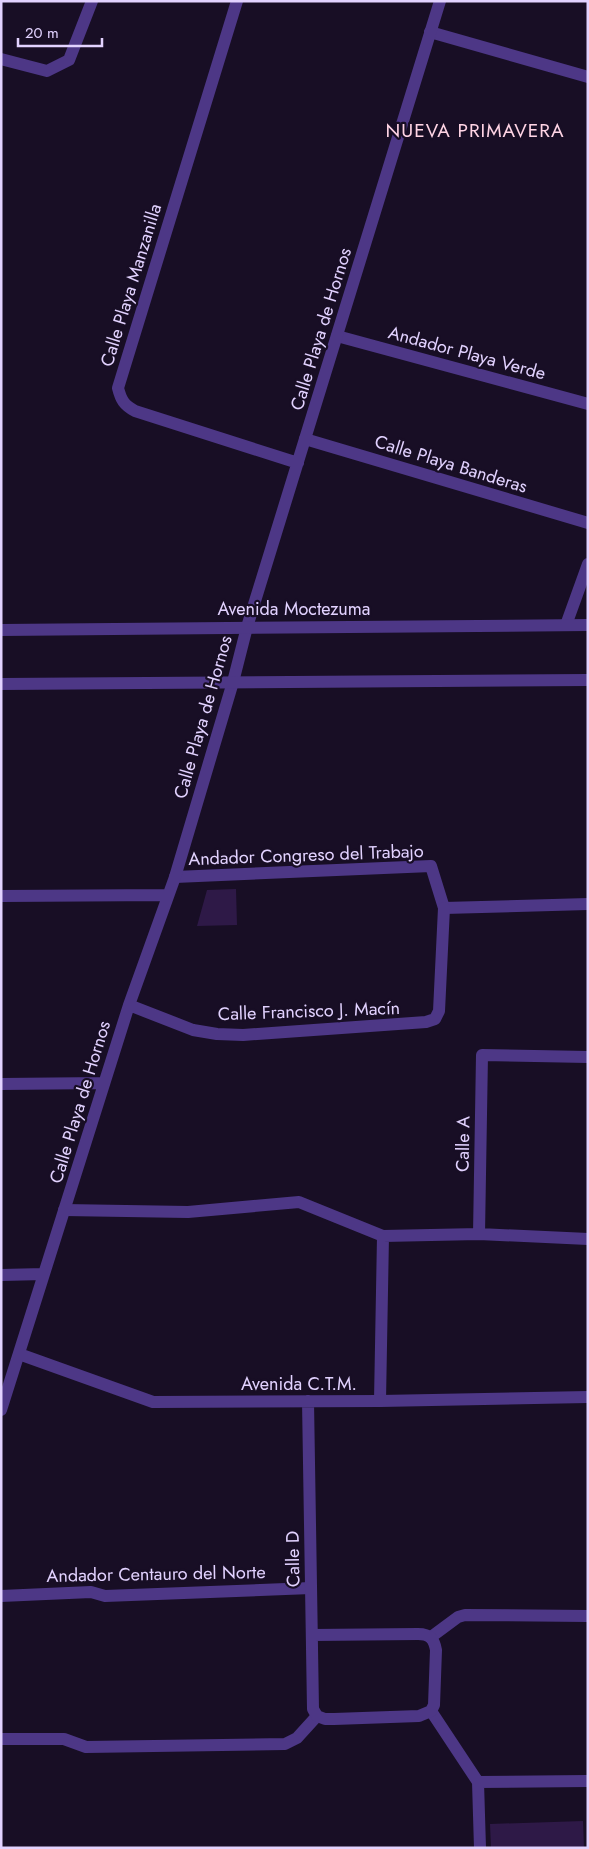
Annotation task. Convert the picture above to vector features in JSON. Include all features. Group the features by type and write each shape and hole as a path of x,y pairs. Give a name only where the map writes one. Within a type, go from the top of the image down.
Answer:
{"street":[{"path":"1,59 47,71 69,60 92,1"},
{"name":"Calle Playa Manzanilla","path":"237,1 118,388 122,400 135,411 298,463"},
{"name":"Calle Playa de Hornos","path":"1,1410 128,1005 175,877 233,682 247,627 440,1"},
{"path":"430,32 588,77"},
{"name":"Andador Playa Verde","path":"337,336 588,404"},
{"name":"Calle Playa Banderas","path":"305,439 588,523"},
{"path":"566,625 588,564"},
{"name":"Avenida Moctezuma","path":"1,630 588,625"},
{"path":"1,684 588,680"},
{"name":"Andador Congreso del Trabajo","path":"175,877 431,866 444,908"},
{"path":"1,896 168,895"},
{"path":"444,908 588,904"},
{"name":"Calle Francisco J. Macín","path":"128,1005 193,1030 217,1034 243,1035 416,1024 435,1019 440,1003 444,908"},
{"name":"Calle A","path":"479,1234 482,1055 588,1056"},
{"path":"1,1084 104,1083"},
{"path":"64,1210 188,1212 299,1202 383,1236 479,1234 588,1239"},
{"path":"380,1401 383,1236"},
{"path":"1,1274 44,1274"},
{"name":"Avenida C.T.M.","path":"19,1354 153,1402 380,1401 588,1397"},
{"name":"Calle D","path":"308,1401 313,1701 317,1716"},
{"name":"Andador Centauro del Norte","path":"1,1596 91,1592 105,1596 311,1588"},
{"path":"431,1637 458,1617 465,1615 588,1616"},
{"path":"1,1739 64,1739 86,1747 285,1744 297,1738 317,1716 334,1719 419,1716 431,1711 435,1700 436,1650 435,1643 431,1637 426,1634 312,1635"},
{"path":"431,1711 478,1782 480,1848"},
{"path":"478,1782 588,1781"}],"building":[{"path":"236,889 237,925 197,926 207,890"},
{"path":"583,1821 584,1848 491,1848 490,1824"}],"district":[{"name":"NUEVA PRIMAVERA","path":"475,130"}]}
